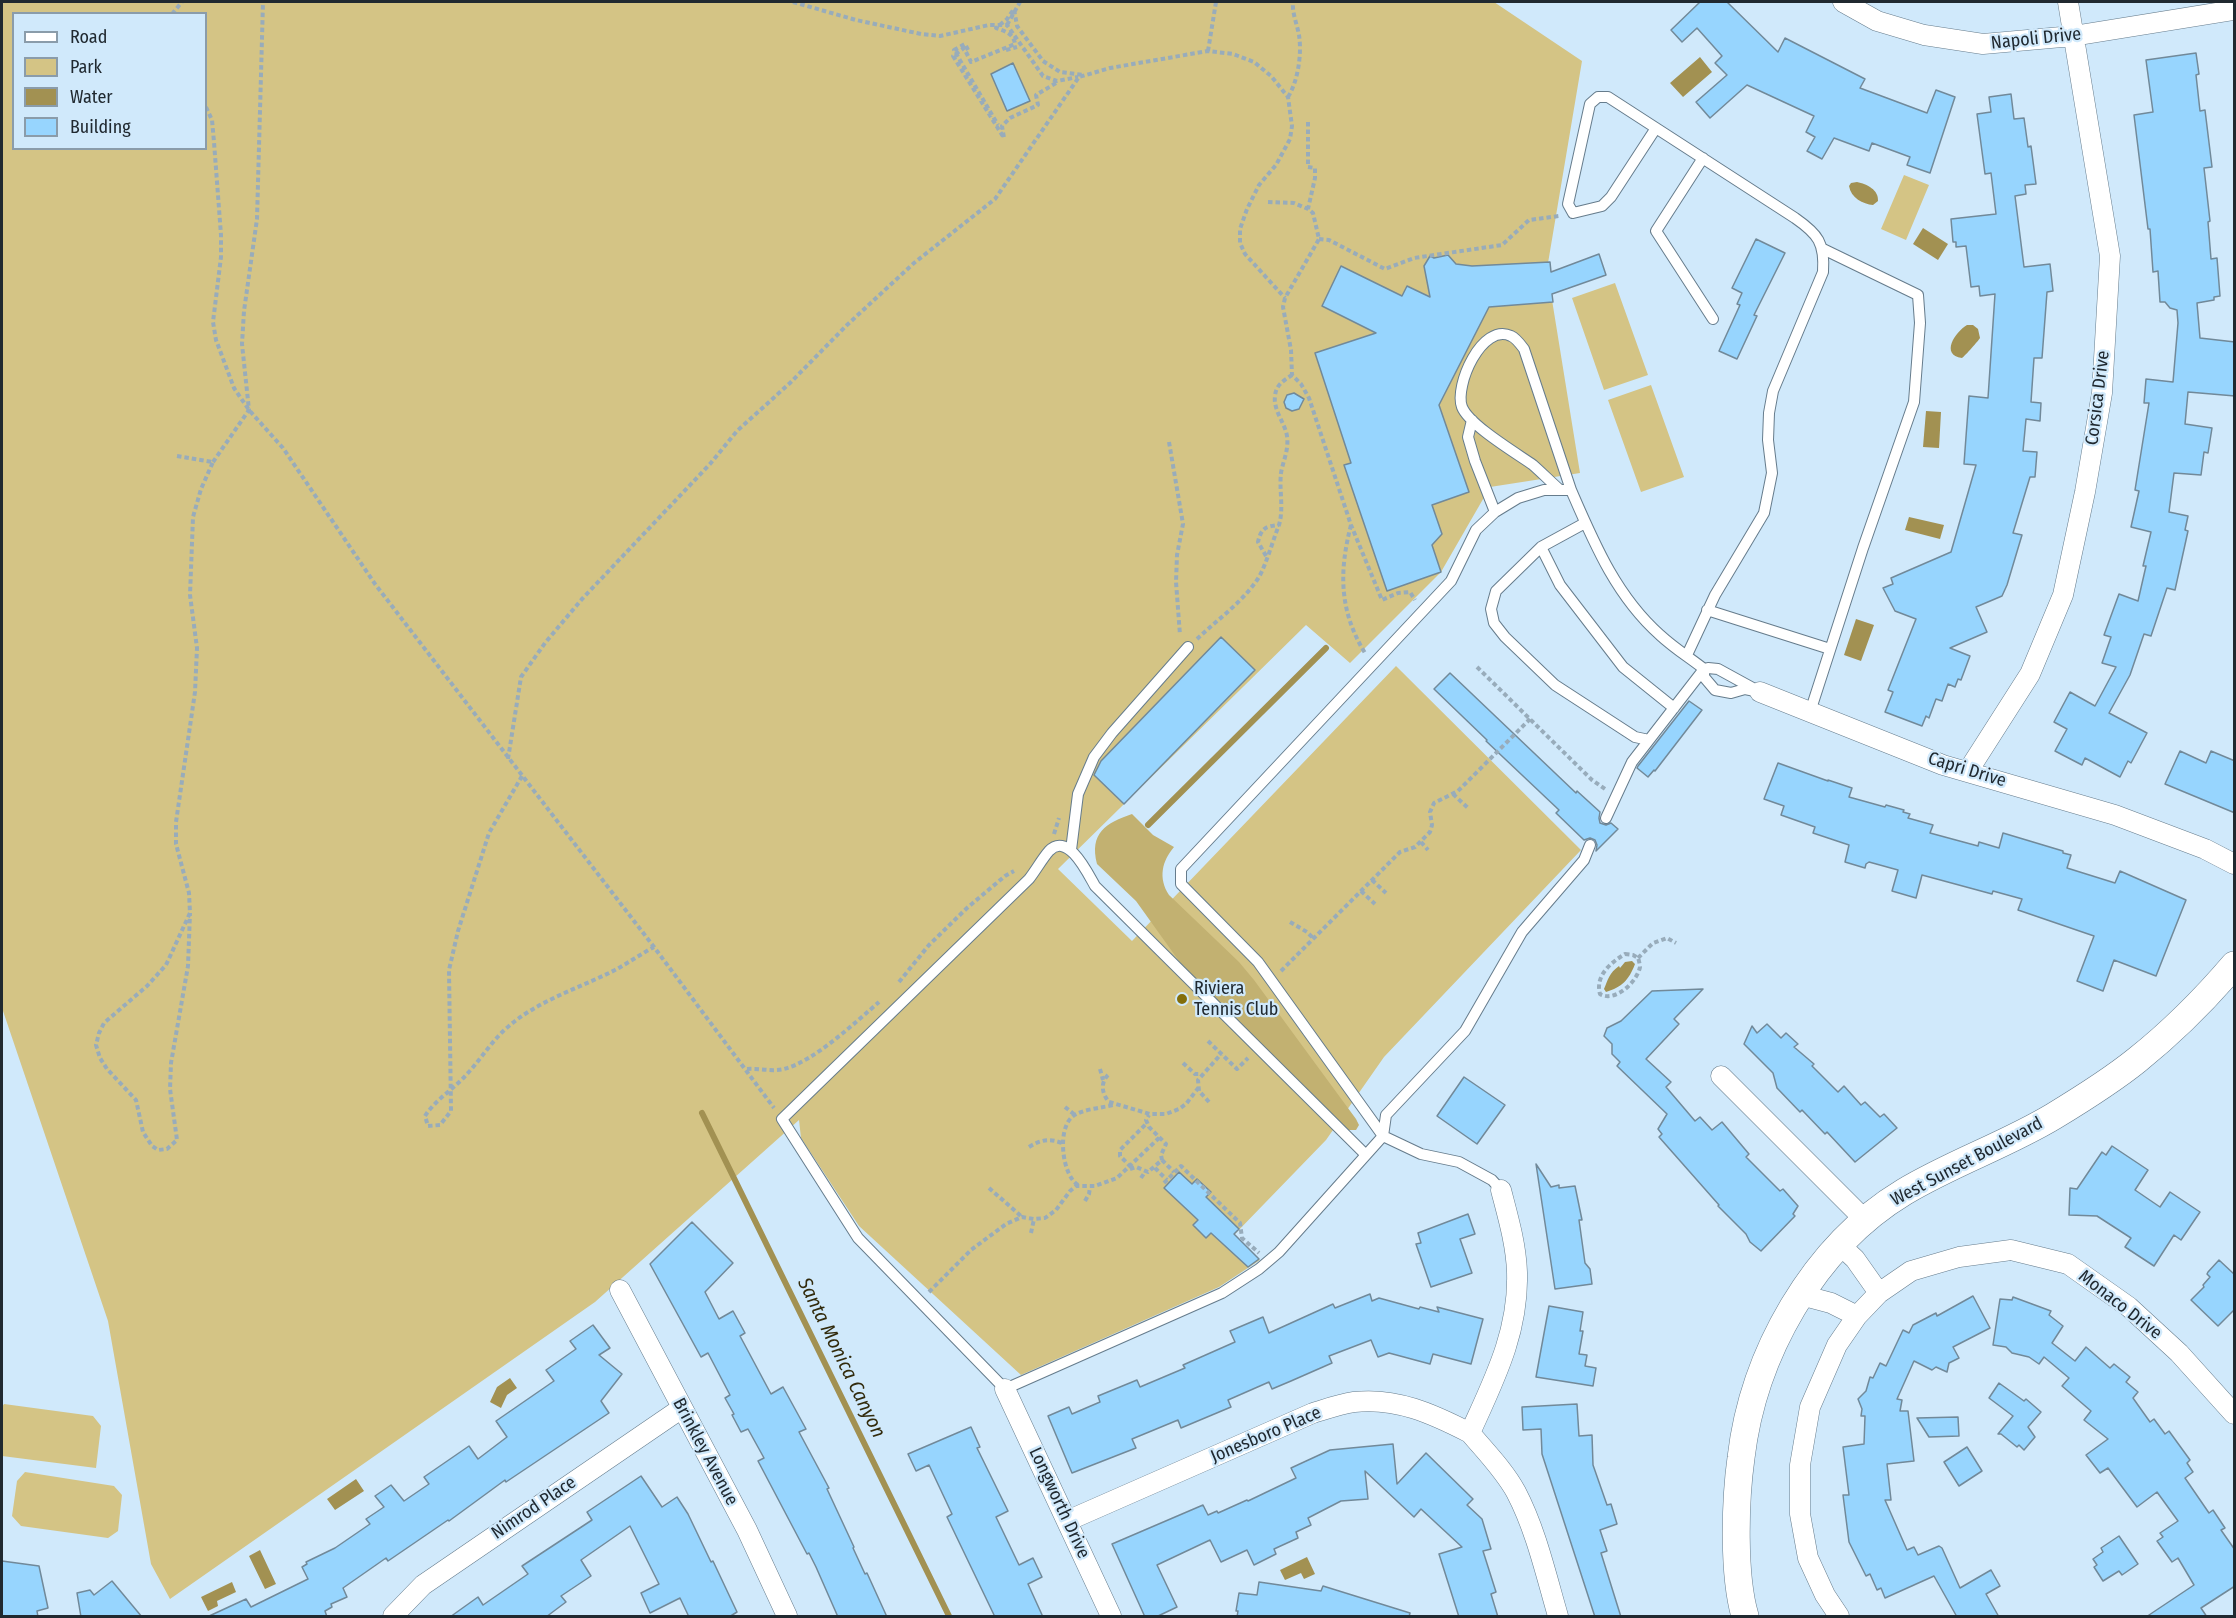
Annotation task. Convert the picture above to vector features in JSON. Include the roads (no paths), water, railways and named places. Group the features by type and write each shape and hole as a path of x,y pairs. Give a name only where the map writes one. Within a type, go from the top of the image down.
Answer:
{"main road":[{"name":"West Sunset Boulevard","path":"1745,1617 1738,1566 1737,1490 1744,1434 1758,1383 1775,1340 1801,1295 1840,1245 1865,1220 1903,1192 2051,1118 2099,1088 2137,1061 2235,965"}],"street":[{"name":"Napoli Drive","path":"1843,2 1877,21 1924,35 1983,44 2073,36 2235,10"},
{"name":"Corsica Drive","path":"1968,771 2030,674 2063,595 2085,492 2102,393 2110,256 2068,2"},
{"name":"Capri Drive","path":"1760,692 1943,765 2115,815 2205,849 2235,864"},
{"path":"1720,1076 1865,1220"},
{"path":"1501,1190 1512,1233 1517,1270 1516,1305 1509,1344 1470,1433 1496,1462 1516,1491 1531,1527 1558,1617"},
{"path":"1840,1245 1855,1259 1879,1293"},
{"name":"Monaco Drive","path":"1839,1617 1825,1595 1808,1558 1800,1514 1800,1464 1810,1407 1838,1345 1857,1316 1879,1293 1911,1271 1959,1257 2011,1250 2068,1264 2129,1307 2179,1353 2235,1414"},
{"name":"Brinkley Avenue","path":"620,1290 747,1530 787,1617"},
{"path":"1801,1295 1831,1303 1857,1316"},
{"name":"Longworth Drive","path":"1005,1389 1112,1617"},
{"name":"Jonesboro Place","path":"1067,1521 1313,1413 1354,1402 1393,1402 1432,1414 1470,1433"},
{"name":"Nimrod Place","path":"393,1617 423,1585 682,1408"}],"lane":[{"path":"1656,128 1606,202 1602,206 1573,213 1568,204 1590,104 1598,97 1608,97 1703,158 1812,230 1824,255 1823,272 1773,391 1768,440 1772,473 1764,513 1707,610 1687,656"},
{"path":"1703,158 1656,231 1713,319"},
{"path":"1810,712 1914,402 1919,344 1918,295 1822,249"},
{"path":"1560,490 1535,467 1472,420 1462,408 1460,394 1468,369 1484,341 1497,334 1511,336 1524,349 1571,490 1613,579 1660,635 1704,669"},
{"path":"1472,420 1468,437 1495,512"},
{"path":"1501,1190 1486,1177 1459,1162 1421,1154 1383,1136 1258,962 1181,884 1181,869 1450,581 1476,530 1495,512 1518,498 1544,490 1571,490"},
{"path":"1585,523 1541,547 1496,591 1491,609 1494,623 1505,637 1556,685 1635,737 1649,741"},
{"path":"1541,547 1560,585 1623,667 1674,708"},
{"path":"1707,610 1830,649"},
{"path":"1071,850 1078,794 1094,757 1184,645"},
{"path":"1606,818 1632,762 1704,669"},
{"path":"1704,669 1704,677 1715,690 1731,693 1745,689 1760,692"},
{"name":"Capri Drive","path":"1704,669 1718,669 1760,692"},
{"path":"1366,1155 1095,886 1071,850 1061,846 1051,849 1029,879 782,1119 858,1238 1005,1389 1222,1293 1268,1262 1366,1155 1383,1136 1386,1115 1465,1031 1522,932 1584,860 1590,846"}],"water":[{"path":"1700,57 1712,72 1683,97 1670,83"},
{"path":"1857,182 1872,188 1877,194 1878,201 1873,205 1855,197 1849,186"},
{"path":"1923,228 1948,244 1938,260 1913,244"},
{"path":"1967,325 1973,325 1978,329 1980,338 1962,358 1955,356 1951,348 1954,338"},
{"path":"1926,411 1941,412 1939,448 1923,447"},
{"path":"1909,517 1944,525 1940,539 1905,530"},
{"path":"1856,619 1874,625 1861,661 1844,655"},
{"path":"1632,961 1635,964 1627,979 1621,985 1606,992 1604,989 1613,971 1625,962"},
{"path":"510,1378 517,1388 507,1395 501,1408 490,1402 497,1387"},
{"path":"356,1479 364,1491 335,1510 327,1499"},
{"path":"260,1550 276,1584 265,1589 249,1556"},
{"path":"1307,1557 1315,1574 1304,1579 1301,1573 1285,1580 1280,1570"},
{"path":"232,1582 236,1592 217,1601 218,1606 208,1611 201,1597"}],"waterway":[{"path":"1148,825 1326,648"},
{"name":"Santa Monica Canyon","path":"702,1113 949,1616"}],"place":[{"name":"Riviera Tennis Club","path":"1182,999"}]}
